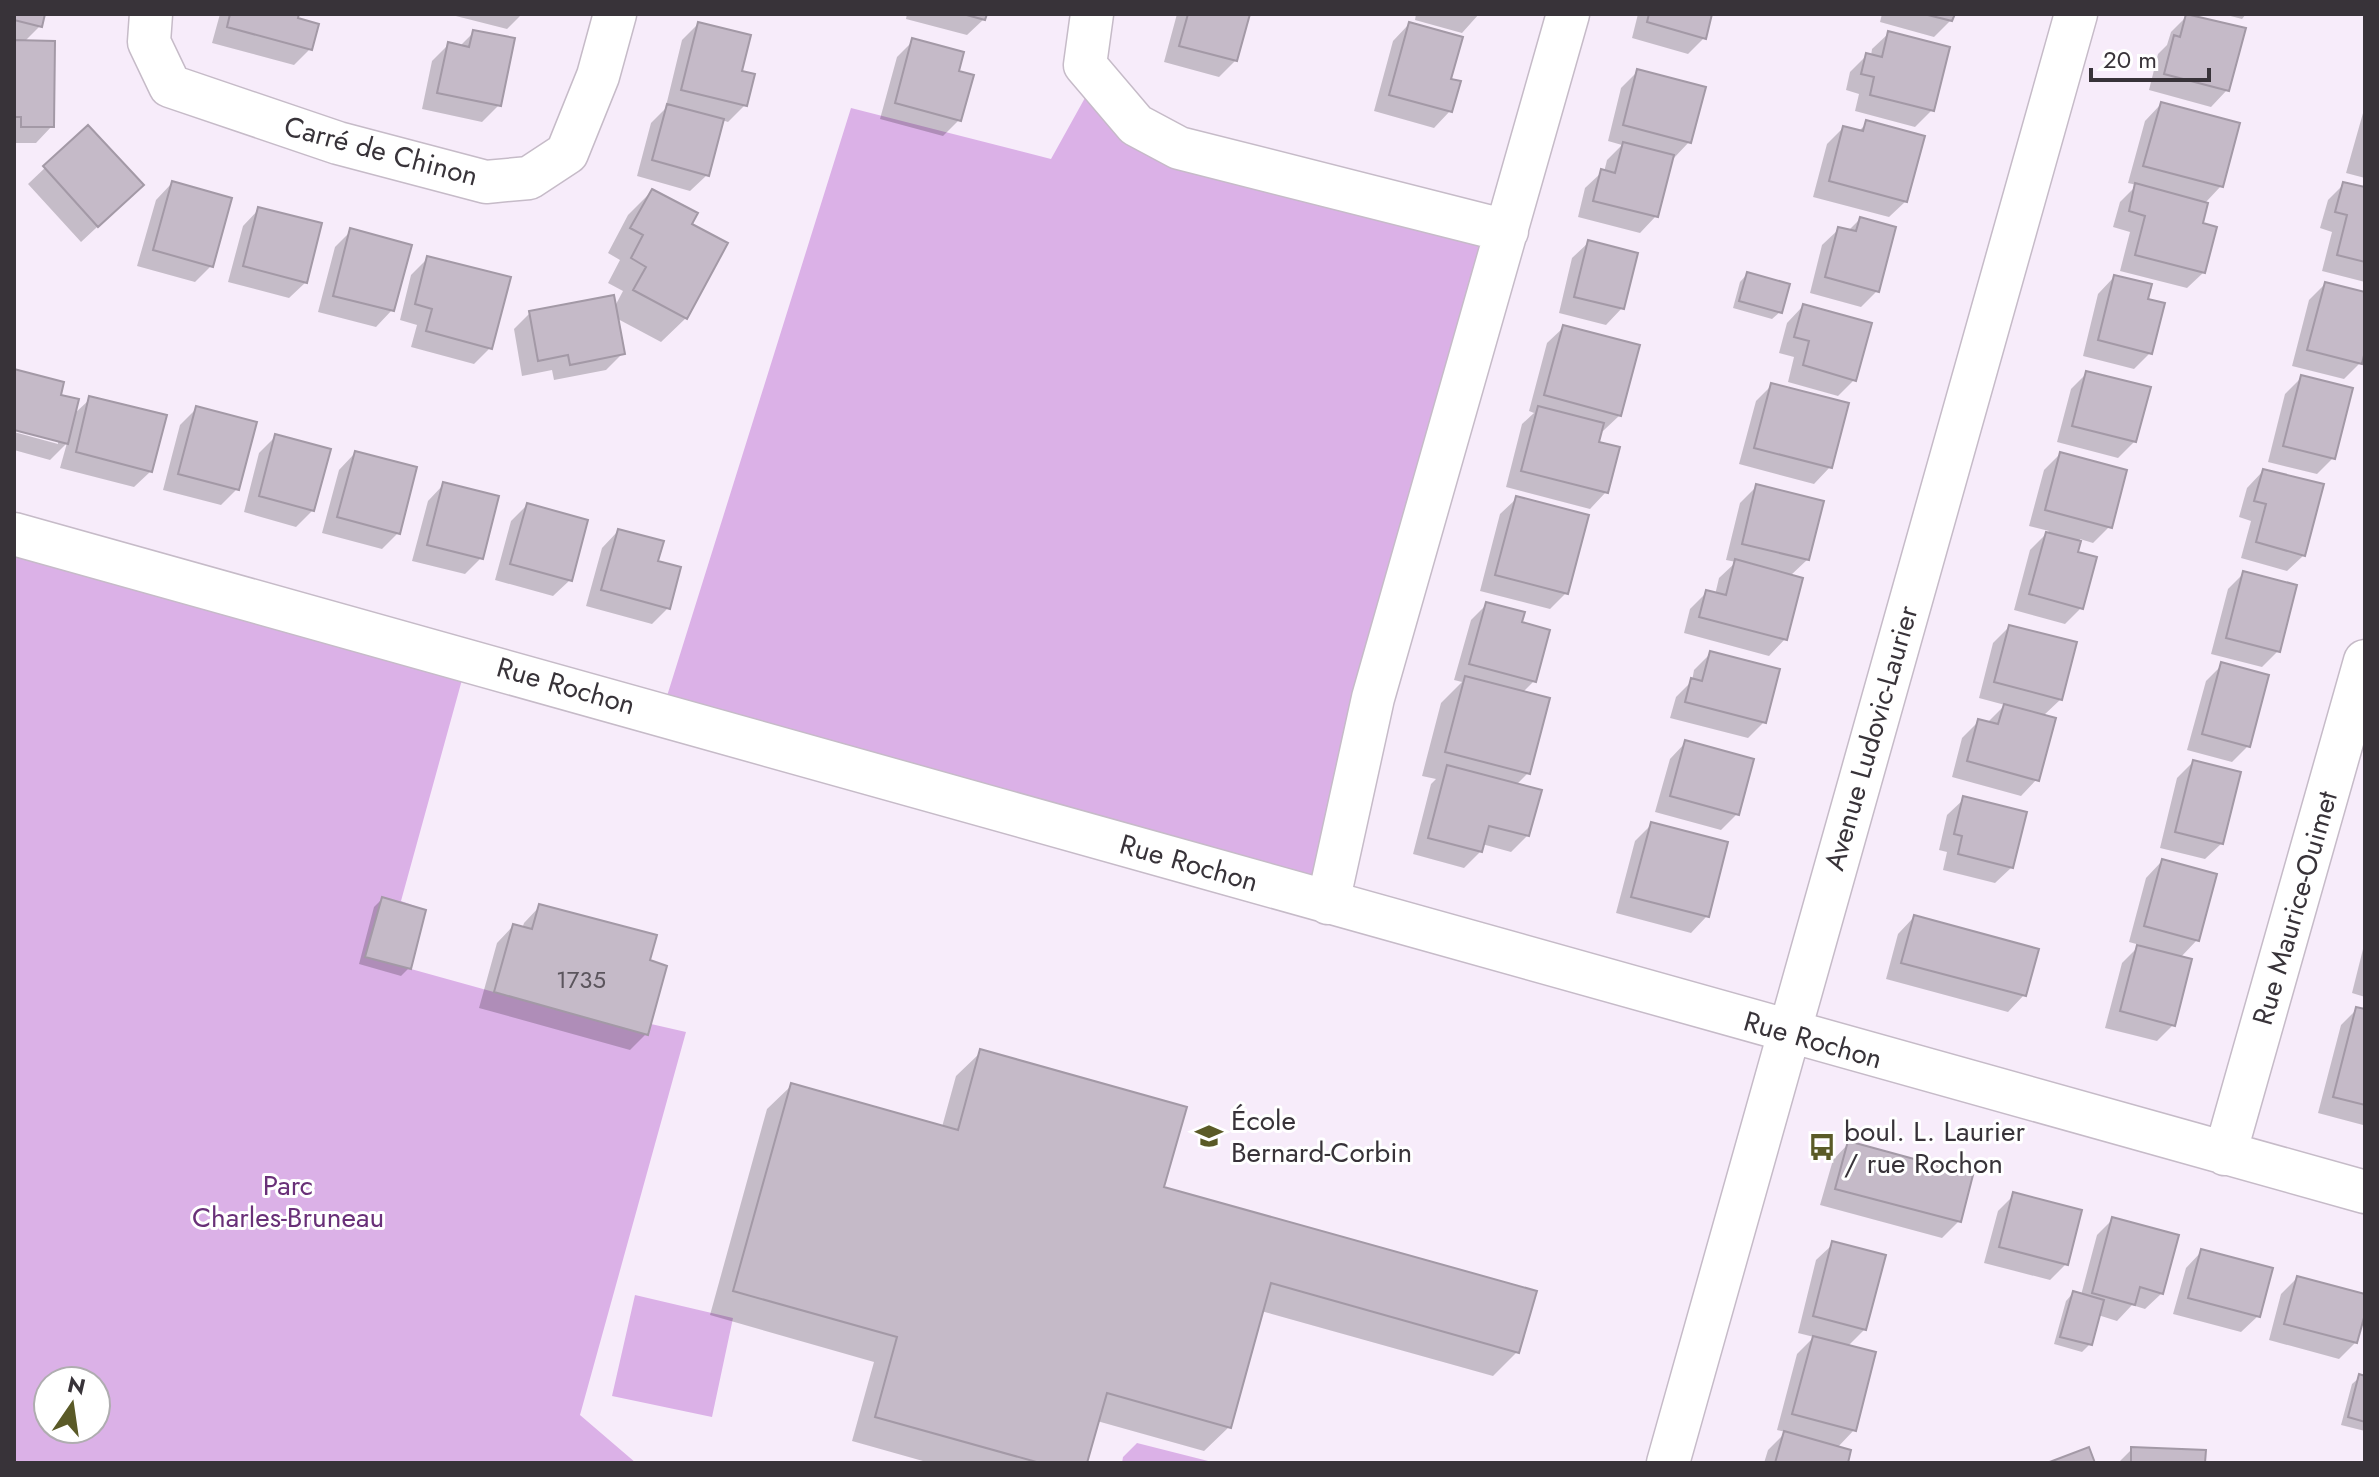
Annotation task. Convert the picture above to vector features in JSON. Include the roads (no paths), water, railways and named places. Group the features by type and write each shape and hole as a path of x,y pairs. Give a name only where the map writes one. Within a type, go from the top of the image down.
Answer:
{"street":[{"name":"Carré de Chinon","path":"151,14 149,42 170,86 338,143 486,182 529,178 567,153 598,76 615,14"},
{"path":"1092,14 1085,65 1136,125 1179,148 1507,231"},
{"path":"1328,903 1373,698 1568,14"},
{"name":"Avenue Ludovic-Laurier","path":"1668,1463 2076,14"},
{"name":"Rue Rochon","path":"14,534 516,671 1787,1033 2365,1192"},
{"name":"Rue Maurice-Ouimet","path":"2225,1154 2365,661"}],"place":[{"name":"École Bernard-Corbin","path":"1209,1136"},
{"name":"boul. L. Laurier / rue Rochon","path":"1822,1147"}],"park label":[{"name":"Parc Charles-Bruneau","path":"288,1201"}]}
